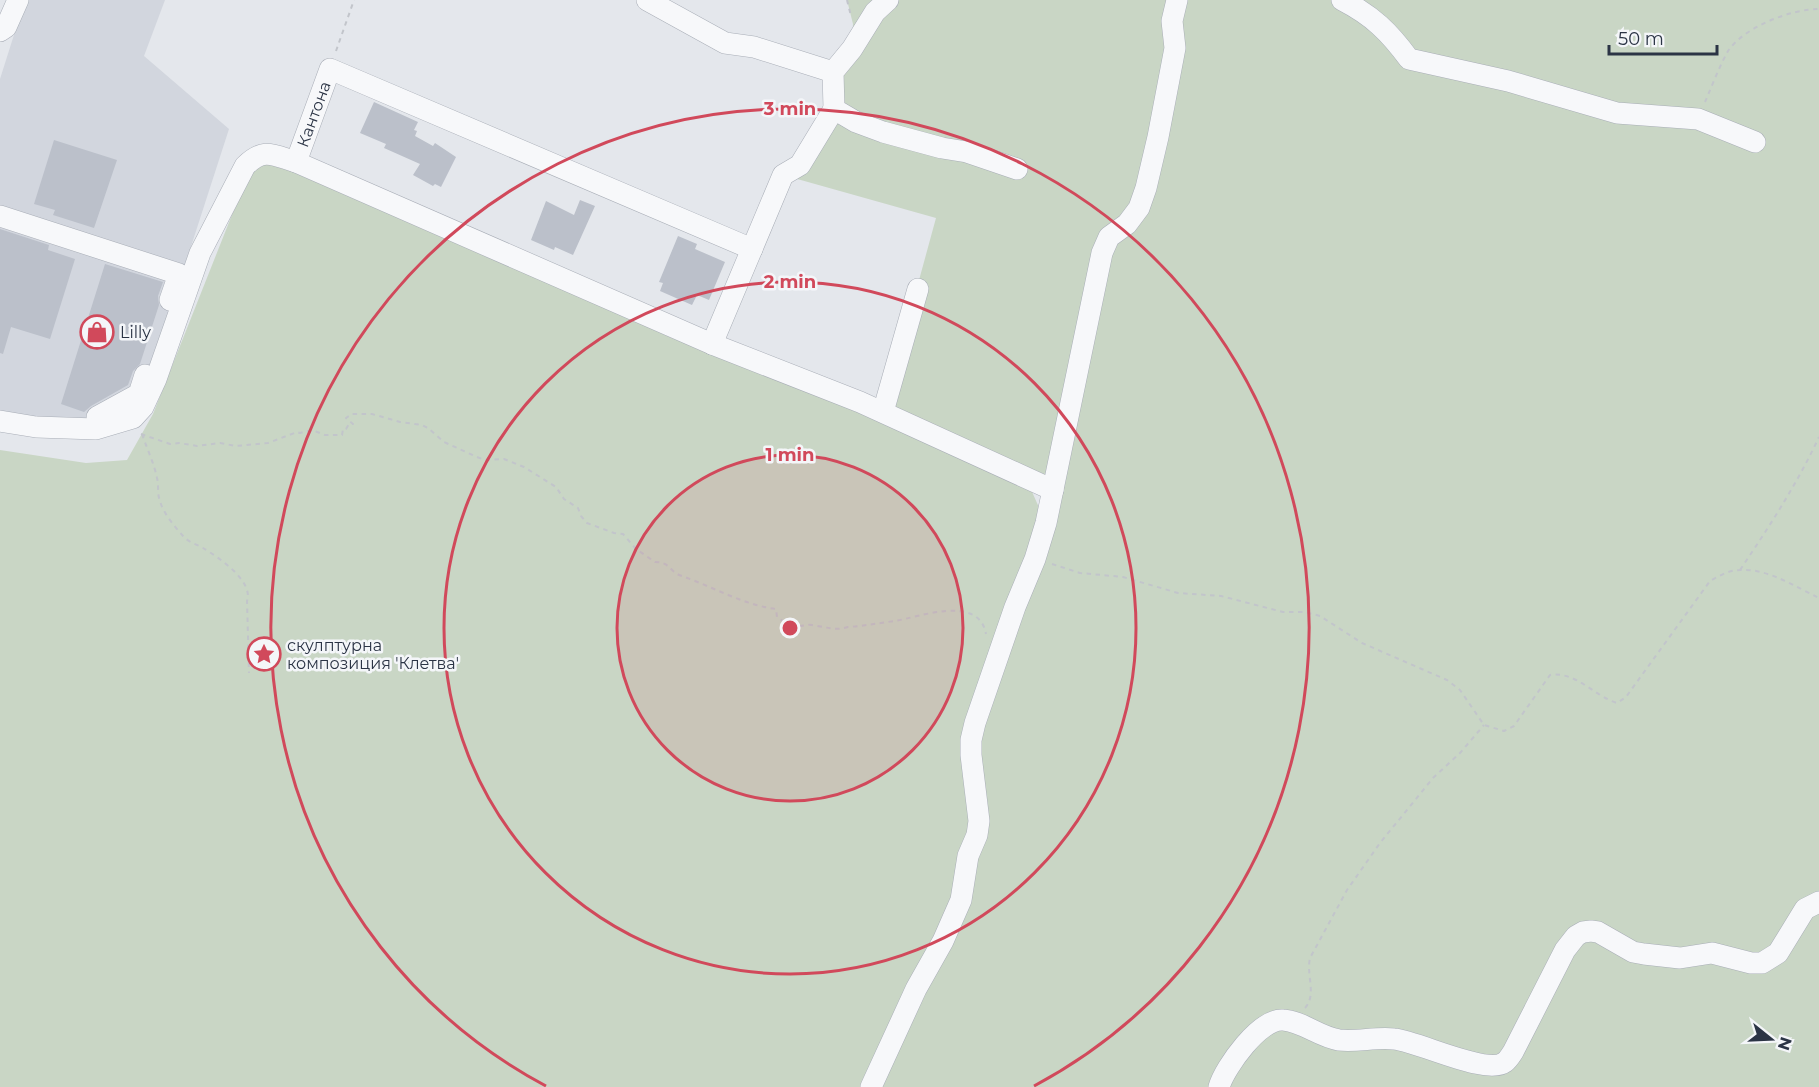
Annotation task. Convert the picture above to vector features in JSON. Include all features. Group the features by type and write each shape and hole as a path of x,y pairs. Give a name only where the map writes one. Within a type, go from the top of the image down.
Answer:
{"street":[{"path":"0,31 6,27 18,0"},
{"path":"647,0 725,43 754,47 833,72"},
{"path":"712,344 783,175 801,165 834,109 833,72 852,49 875,12 888,0"},
{"path":"871,1087 916,989 943,941 961,900 968,856 977,835 979,821 971,740 986,688 1035,559 1053,490 1102,253 1109,237 1127,224 1139,208 1146,188 1175,48 1172,21 1177,0"},
{"path":"1342,0 1366,12 1394,39 1409,59 1508,81 1617,113 1698,119 1755,142"},
{"name":"Кантона","path":"752,249 330,69 296,162 712,344 883,412 1053,490"},
{"path":"834,109 856,122 883,132 942,148 967,152 1017,169"},
{"path":"0,421 36,426 96,429 137,426 200,253 245,166 253,158 265,153 296,162"},
{"path":"0,216 179,274 139,394 97,417"},
{"path":"883,412 918,289"},
{"path":"1219,1087 1231,1064 1257,1031 1281,1019 1340,1040 1396,1039 1464,1060 1498,1065 1505,1062 1514,1052 1565,950 1576,936 1584,932 1598,932 1633,952 1644,954 1680,958 1712,952 1751,963 1762,963 1778,952 1805,909 1819,902"}],"path":[{"path":"330,69 354,0"},
{"path":"1698,119 1729,50 1745,34 1770,21 1810,9 1819,9"},
{"path":"137,426 170,444 175,442 203,446 220,443 236,446 268,443 297,432 312,430 325,435 342,435 343,429 353,424 346,417 352,414 372,414 422,425 444,442 477,457 485,460 504,459 534,472 556,487 564,499 578,507 587,523 623,534 636,549 655,562 666,563 679,575 764,608 776,609 777,617 783,621 788,630 792,625 841,629 897,621 933,612 952,611 974,616 986,630 986,639"},
{"path":"137,426 153,463 160,503 165,511 184,538 231,568 246,585 249,597 249,673"},
{"path":"1740,570 1783,504 1819,437"},
{"path":"1035,559 1080,573 1123,577 1178,593 1221,596 1283,612 1305,612 1320,616 1362,643 1447,680 1460,690 1484,725 1504,731 1514,726 1550,675 1568,676 1606,700 1617,703 1626,697 1710,581 1724,573 1740,570 1771,576 1819,598"},
{"path":"1292,1022 1310,1002 1311,992 1307,969 1310,957 1347,890 1380,843 1433,778 1460,753 1484,725"}],"shaded area":[{"path":"25,0 165,0 144,56 229,129 149,384 123,417 68,426 0,418 0,79"}],"green space":[{"path":"847,0 1819,0 1819,1087 0,1087 0,450 86,463 127,460 153,414 245,182 265,157 1029,485 1045,521 1053,490 883,412 936,218 783,175 834,109 833,72 852,49 853,24"}],"building":[{"path":"374,102 418,122 414,130 417,131 415,136 433,146 435,143 456,157 441,187 435,184 433,186 413,175 420,164 384,148 386,144 360,133"},
{"path":"54,140 117,160 94,228 53,215 55,210 34,204"},
{"path":"580,200 595,206 573,255 531,240 546,201 574,215"},
{"path":"0,229 49,245 48,250 75,259 50,339 11,327 3,354 0,353"},
{"path":"678,236 697,244 695,249 725,262 709,300 697,295 692,305 660,291 663,283 659,282"},
{"path":"105,264 163,282 158,296 159,305 140,364 133,371 128,385 84,412 61,404"}],"place":[{"name":"Lilly","path":"97,332"},
{"name":"скулптурна композиция 'Клетва'","path":"264,654"}]}
